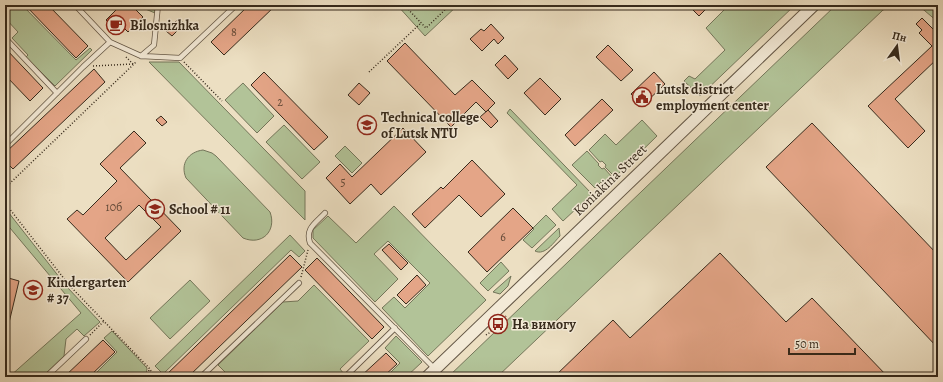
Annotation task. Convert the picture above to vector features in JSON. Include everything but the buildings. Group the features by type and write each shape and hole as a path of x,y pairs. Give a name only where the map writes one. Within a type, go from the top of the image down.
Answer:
{"street":[{"name":"Koniakina Street","path":"427,377 814,5"}],"lane":[{"path":"75,5 110,42 141,56 180,58 236,5"},
{"path":"141,56 154,45 158,5"},
{"path":"5,38 57,93"},
{"path":"5,145 110,42"},
{"path":"325,213 309,229 308,236 310,243 435,369"},
{"path":"201,377 299,282"},
{"path":"345,377 396,328"},
{"path":"46,377 86,339"}],"path":[{"path":"404,5 426,28 450,5"},
{"path":"369,72 421,23"},
{"path":"5,188 141,56"},
{"path":"180,58 222,101"},
{"path":"83,67 133,64"},
{"path":"5,203 69,285 149,368 155,377"},
{"path":"299,282 310,243"},
{"path":"86,339 104,321"},
{"path":"148,377 149,368"}],"green space":[{"path":"5,5 22,5 76,60 90,48 92,50 55,86 26,57 28,55 12,38 18,32 5,18"},
{"path":"141,5 155,5 155,13 143,8"},
{"path":"397,5 458,5 425,36"},
{"path":"729,5 795,5 700,96 684,81 689,76 695,79 725,50 706,28"},
{"path":"836,5 895,5 883,10 497,377 448,377"},
{"path":"918,5 938,5 938,22"},
{"path":"149,62 179,62 305,191 305,220"},
{"path":"243,83 274,116 257,133 225,100"},
{"path":"510,109 592,194 563,221 552,209 577,185 507,113"},
{"path":"642,120 657,136 615,177 605,167 606,165 602,161 600,162 589,150 605,134 616,145"},
{"path":"284,125 320,162 302,179 266,142"},
{"path":"345,146 362,163 352,173 335,156"},
{"path":"203,150 216,156 270,212 272,219 270,231 262,238 250,240 243,238 186,178 184,168 189,156"},
{"path":"587,151 599,164 598,165 602,169 604,168 613,178 605,186 601,182 595,188 572,165"},
{"path":"394,206 486,300 428,356 382,308 394,297 405,308 430,283 388,241 374,254 398,279 375,302 313,238 313,230 328,216 356,243"},
{"path":"5,208 67,287 100,322 84,336 77,329 66,339 64,356 42,377 9,377 81,313 5,222"},
{"path":"546,215 556,225 532,248 523,240"},
{"path":"559,228 560,236 552,245 542,252 535,251"},
{"path":"290,235 305,251 299,257 291,250 163,374 155,366"},
{"path":"501,262 509,271 488,291 480,283"},
{"path":"511,276 508,286 500,294 493,292"},
{"path":"190,280 210,301 170,339 150,318"},
{"path":"314,285 369,341 340,369 344,374 341,377 230,377 218,365 283,302 298,301"},
{"path":"112,331 147,368 146,377 92,377 117,352 104,338"},
{"path":"396,336 422,362 406,377 386,377 400,363 385,348"}],"place":[{"name":"Bilosnizhka","path":"116,25"},
{"name":"Lutsk district employment center","path":"642,97"},
{"name":"Technical college of Lutsk NTU","path":"367,125"},
{"name":"School # 11","path":"155,209"},
{"name":"Kindergarten # 37","path":"33,290"},
{"name":"На вимогу","path":"498,324"}]}
